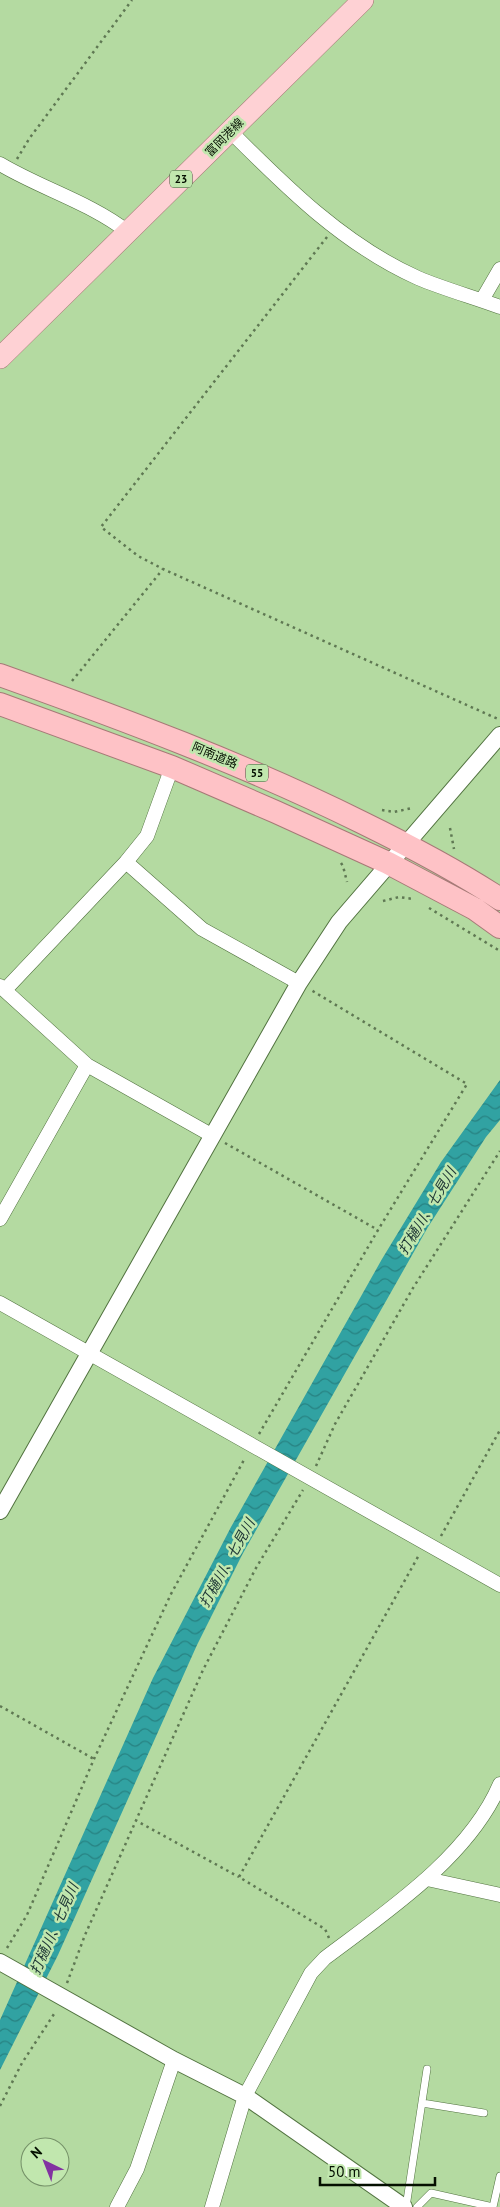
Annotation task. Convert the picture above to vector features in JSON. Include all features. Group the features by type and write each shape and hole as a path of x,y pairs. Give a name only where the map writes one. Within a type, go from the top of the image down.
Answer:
{"highway":[{"name":"阿南道路","path":"0,675 170,736 288,786 406,844 500,899"},
{"name":"55","path":"0,704 172,767 388,863 475,909 500,927"}],"main road":[{"name":"富岡港線","path":"0,358 363,0"}],"street":[{"path":"230,131 289,189 334,228 417,278 500,307"},
{"path":"6,167 98,212 128,232"},
{"path":"482,300 500,269"},
{"path":"0,1511 299,983 339,922 500,734"},
{"path":"172,767 147,836 126,862 2,988 87,1065 213,1136"},
{"path":"126,862 202,929 299,983"},
{"path":"0,1220 87,1065"},
{"path":"0,1303 257,1446 500,1585"},
{"path":"212,2207 245,2096 311,1973 335,1950 427,1880 491,1805 500,1784"},
{"path":"427,1880 500,1895"},
{"path":"3,1960 61,1996 174,2060 245,2096 405,2207"},
{"path":"117,2207 137,2169 174,2060"}],"lane":[{"path":"405,2207 427,2069"},
{"path":"422,2103 484,2113"},
{"path":"417,2207 431,2193 493,2207 500,2176"}],"path":[{"path":"6,167 132,0"},
{"path":"334,228 101,527 138,556 163,569 500,720"},
{"path":"63,698 79,670 163,569"},
{"path":"375,808 394,812 412,808"},
{"path":"383,901 399,897 413,898 500,951"},
{"path":"3,1960 27,1915 94,1759 171,1594 257,1446 378,1230 467,1084 299,983"},
{"path":"213,1136 378,1230"},
{"path":"0,2106 66,1986 85,1935 135,1820 204,1670 256,1568 309,1476 335,1424 413,1288 500,1151"},
{"path":"239,1877 430,1545 500,1430"},
{"path":"0,1706 94,1759"},
{"path":"135,1820 239,1877 325,1929 335,1950"}],"water":[{"name":"打樋川、七見川","path":"500,1080 500,1120 486,1137 428,1227 242,1555 197,1645 58,1955 0,2070 0,2020 153,1678 231,1527 382,1259 441,1162"}]}
